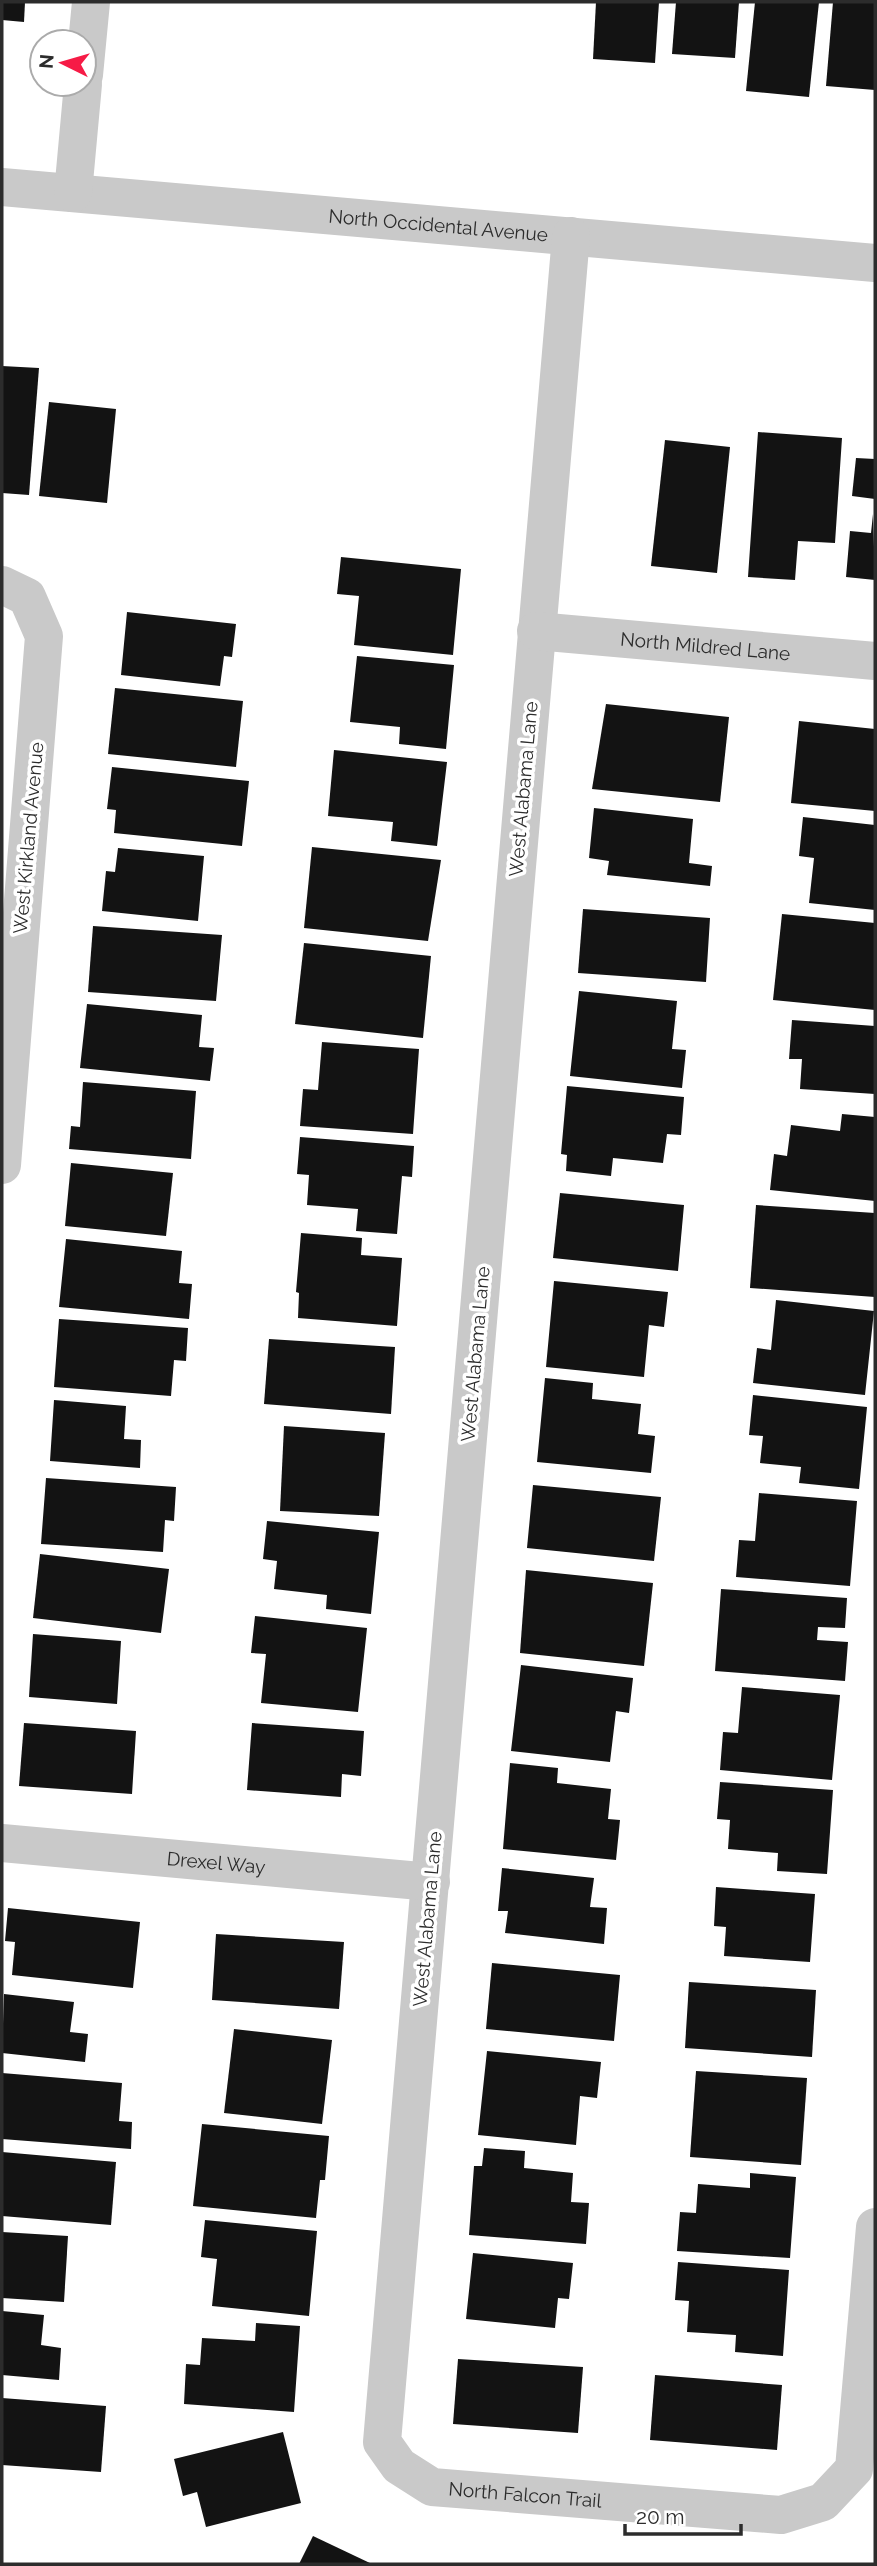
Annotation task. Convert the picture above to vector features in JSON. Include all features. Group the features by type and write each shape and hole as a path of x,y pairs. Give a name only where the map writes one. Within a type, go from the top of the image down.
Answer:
{"street":[{"path":"89,28 91,2"},
{"path":"74,193 82,98"},
{"name":"North Occidental Avenue","path":"2,187 875,263"},
{"name":"West Alabama Lane","path":"399,2466 382,2442 571,236"},
{"name":"West Kirkland Avenue","path":"2,1165 44,636 15,591"},
{"name":"North Mildred Lane","path":"536,631 875,661"},
{"name":"Drexel Way","path":"2,1843 431,1882"},
{"name":"North Falcon Trail","path":"399,2466 432,2487 781,2515 823,2502 854,2469 875,2227"}],"building":[{"path":"2,2 25,2 24,22 2,20"},
{"path":"596,2 659,2 655,63 593,59"},
{"path":"676,2 739,2 735,58 672,54"},
{"path":"755,2 819,2 809,97 746,91"},
{"path":"833,2 875,2 875,90 826,86"},
{"path":"2,366 39,368 29,495 2,493"},
{"path":"49,402 116,409 107,503 39,496"},
{"path":"758,432 842,438 835,543 798,541 795,580 748,577"},
{"path":"665,440 730,447 717,573 651,566"},
{"path":"856,458 875,459 875,499 852,496"},
{"path":"873,514 875,580 846,577 850,531 871,533"},
{"path":"341,557 461,569 453,655 354,645 359,596 337,594"},
{"path":"127,612 236,624 232,657 224,656 220,686 121,675"},
{"path":"357,656 454,665 446,749 399,744 400,727 350,722"},
{"path":"115,688 243,701 236,767 108,754"},
{"path":"606,704 729,717 720,802 592,789"},
{"path":"799,721 875,729 875,811 791,803"},
{"path":"334,750 447,762 437,846 391,841 393,822 328,816"},
{"path":"112,767 249,781 242,846 114,833 116,810 107,809"},
{"path":"594,808 693,819 689,863 712,866 710,886 607,875 609,861 589,858"},
{"path":"803,817 875,825 875,910 809,903 814,858 799,856"},
{"path":"312,847 441,860 428,941 304,928"},
{"path":"118,848 204,856 198,921 102,911 106,871 115,872"},
{"path":"583,909 710,918 706,982 578,973"},
{"path":"782,914 875,923 875,1010 773,1000"},
{"path":"93,926 222,935 216,1001 88,992"},
{"path":"304,943 431,956 423,1038 295,1024"},
{"path":"579,991 677,1001 672,1049 686,1050 682,1088 570,1076"},
{"path":"87,1004 202,1015 199,1047 214,1048 210,1081 80,1068"},
{"path":"792,1020 875,1026 875,1094 800,1089 802,1059 789,1059"},
{"path":"322,1042 419,1049 413,1134 300,1126 303,1089 318,1090"},
{"path":"83,1082 196,1091 191,1159 69,1149 71,1126 80,1127"},
{"path":"567,1086 684,1097 681,1135 667,1134 663,1163 613,1158 611,1176 566,1171 567,1155 561,1154"},
{"path":"842,1114 875,1117 875,1201 770,1190 774,1154 787,1156 791,1125 840,1131"},
{"path":"300,1137 414,1146 412,1177 402,1176 397,1234 356,1231 358,1209 307,1205 309,1175 297,1174"},
{"path":"71,1163 173,1173 166,1236 65,1226"},
{"path":"560,1193 684,1205 678,1271 553,1258"},
{"path":"756,1205 875,1213 875,1297 750,1288"},
{"path":"301,1233 362,1238 361,1255 402,1258 397,1326 298,1318 299,1293 296,1292"},
{"path":"66,1239 182,1251 179,1283 192,1284 189,1319 59,1307"},
{"path":"554,1281 668,1292 664,1327 649,1325 644,1377 546,1367"},
{"path":"776,1300 874,1311 865,1395 753,1383 757,1348 771,1350"},
{"path":"59,1319 188,1328 186,1361 174,1360 171,1396 54,1387"},
{"path":"269,1339 395,1347 391,1414 264,1404"},
{"path":"545,1378 593,1383 592,1399 641,1404 638,1434 655,1436 651,1473 537,1462"},
{"path":"753,1395 867,1407 859,1489 799,1483 801,1467 760,1463 763,1436 749,1435"},
{"path":"54,1400 126,1406 124,1439 141,1440 140,1468 50,1461"},
{"path":"284,1426 385,1433 379,1516 280,1511"},
{"path":"46,1478 176,1487 174,1521 165,1520 163,1552 41,1544"},
{"path":"533,1485 661,1497 654,1561 527,1548"},
{"path":"759,1493 857,1501 850,1586 736,1577 739,1540 755,1541"},
{"path":"267,1521 379,1532 371,1614 326,1609 327,1595 274,1589 277,1561 263,1559"},
{"path":"40,1554 169,1569 161,1633 33,1618"},
{"path":"526,1570 653,1583 644,1666 520,1653"},
{"path":"721,1589 847,1598 845,1628 818,1627 817,1640 848,1642 845,1681 715,1671"},
{"path":"255,1616 367,1628 358,1712 261,1703 266,1654 251,1653"},
{"path":"33,1634 121,1641 117,1704 29,1697"},
{"path":"521,1665 633,1678 629,1713 616,1711 610,1762 511,1751"},
{"path":"742,1687 840,1695 832,1780 720,1770 723,1732 738,1733"},
{"path":"24,1723 136,1731 132,1794 19,1786"},
{"path":"252,1723 364,1731 361,1776 342,1774 341,1797 247,1790"},
{"path":"510,1763 558,1768 557,1783 611,1789 608,1819 620,1820 616,1860 503,1849"},
{"path":"720,1782 833,1790 827,1874 777,1871 778,1853 728,1849 730,1820 717,1819"},
{"path":"502,1868 594,1878 590,1907 607,1908 604,1944 505,1933 508,1911 498,1911"},
{"path":"716,1887 815,1894 810,1962 724,1956 726,1927 714,1926"},
{"path":"8,1908 140,1922 133,1988 12,1975 15,1942 5,1941"},
{"path":"216,1934 344,1942 339,2009 212,2000"},
{"path":"492,1963 620,1975 614,2041 486,2029"},
{"path":"689,1982 816,1990 812,2057 685,2048"},
{"path":"4,1994 74,2002 70,2032 88,2034 85,2062 2,2053"},
{"path":"234,2029 332,2040 322,2124 224,2113"},
{"path":"487,2051 601,2062 597,2098 580,2096 576,2145 478,2135"},
{"path":"696,2071 807,2078 801,2165 690,2157"},
{"path":"2,2073 122,2083 119,2121 132,2122 131,2149 2,2139"},
{"path":"202,2124 329,2136 325,2180 320,2180 316,2218 193,2206"},
{"path":"484,2148 525,2151 524,2168 573,2173 571,2202 589,2203 586,2244 469,2235 474,2166 482,2166"},
{"path":"2,2152 116,2162 111,2225 2,2216"},
{"path":"750,2173 796,2177 790,2258 677,2251 680,2212 696,2213 698,2184 750,2188"},
{"path":"205,2220 317,2231 309,2316 212,2306 217,2259 201,2257"},
{"path":"2,2232 68,2236 64,2302 2,2298"},
{"path":"473,2253 573,2263 569,2299 558,2298 555,2328 466,2319"},
{"path":"678,2262 789,2270 783,2356 735,2352 736,2335 687,2332 689,2301 675,2300"},
{"path":"2,2311 44,2315 41,2345 61,2348 59,2380 2,2375"},
{"path":"256,2323 300,2326 294,2412 184,2404 186,2364 200,2365 202,2338 255,2341"},
{"path":"458,2359 583,2367 578,2433 453,2424"},
{"path":"655,2375 782,2385 777,2450 650,2440"},
{"path":"2,2398 106,2406 101,2472 2,2465"},
{"path":"283,2432 301,2503 206,2527 197,2492 183,2496 174,2459"},
{"path":"313,2536 372,2564 299,2564"}]}
